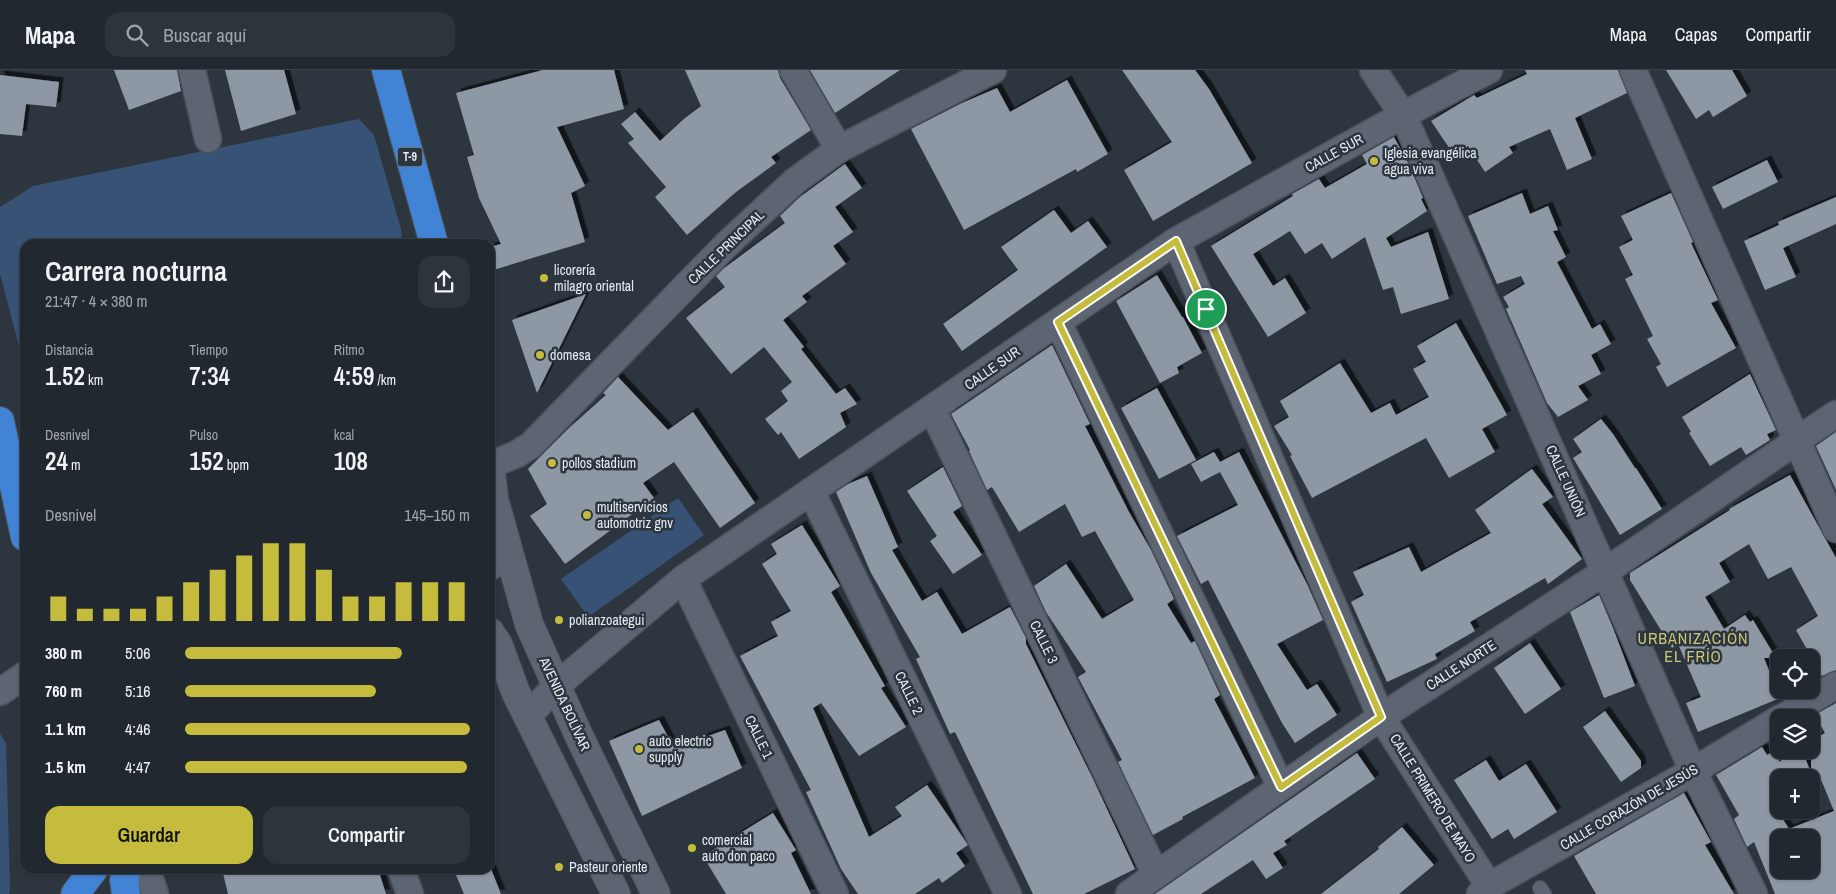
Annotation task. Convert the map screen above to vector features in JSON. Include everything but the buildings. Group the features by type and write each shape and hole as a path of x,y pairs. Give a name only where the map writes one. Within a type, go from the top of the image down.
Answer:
{"highway":[{"name":"T-9","path":"386,70 433,239"},
{"path":"0,421 20,514"},
{"path":"71,874 75,894"},
{"path":"75,894 90,874"},
{"path":"126,874 124,880 126,894"}],"street":[{"path":"192,70 208,139"},
{"path":"793,70 839,149"},
{"name":"CALLE PRINCIPAL","path":"495,464 517,454 531,445 726,245 795,181 839,149 993,70"},
{"name":"CALLE UNIÓN","path":"1373,70 1403,115 1693,771 1754,894"},
{"name":"CALLE SUR","path":"528,716 556,686 683,579 1176,241 1403,115 1489,70"},
{"path":"1633,70 1836,529"},
{"name":"CALLE PRIMERO DE MAYO","path":"1176,241 1381,717 1485,890"},
{"path":"1058,322 1281,787"},
{"name":"CALLE 3","path":"932,409 1156,875"},
{"name":"CALLE NORTE","path":"1130,894 1381,717 1606,571 1836,414"},
{"name":"CALLE 2","path":"811,492 1008,894"},
{"path":"495,499 495,531"},
{"name":"AVENIDA BOLÍVAR","path":"496,506 529,624 556,686 656,894"},
{"name":"CALLE 1","path":"683,579 834,894"},
{"path":"495,640 516,693 616,894"},
{"path":"0,692 20,678"},
{"name":"CALLE CORAZÓN DE JESÚS","path":"1795,709 1836,685"},
{"name":"CALLE CORAZÓN DE JESÚS","path":"1485,890 1693,771 1770,724"},
{"path":"149,874 155,894"},
{"path":"403,874 410,894"}],"shaded area":[{"path":"359,119 374,135 401,229 402,239 20,239 20,350 0,274 0,207 33,186"},
{"path":"678,498 704,535 588,617 561,579"},
{"path":"0,733 6,743 9,894 0,894"}],"place":[{"name":"Iglesia evangélica agua viva","path":"1374,161"},
{"name":"licorería milagro oriental","path":"544,278"},
{"name":"domesa","path":"540,355"},
{"name":"pollos stadium","path":"552,463"},
{"name":"multiservicios automotriz gnv","path":"587,515"},
{"name":"polianzoategui","path":"559,620"},
{"name":"auto electric supply","path":"639,749"},
{"name":"comercial auto don paco","path":"692,848"},
{"name":"Pasteur oriente","path":"559,867"}],"district":[{"name":"URBANIZACIÓN EL FRÍO","path":"1693,647"}],"route":[{"path":"1176,241 1206,309 1381,717 1281,787 1058,322 1176,241"}]}
